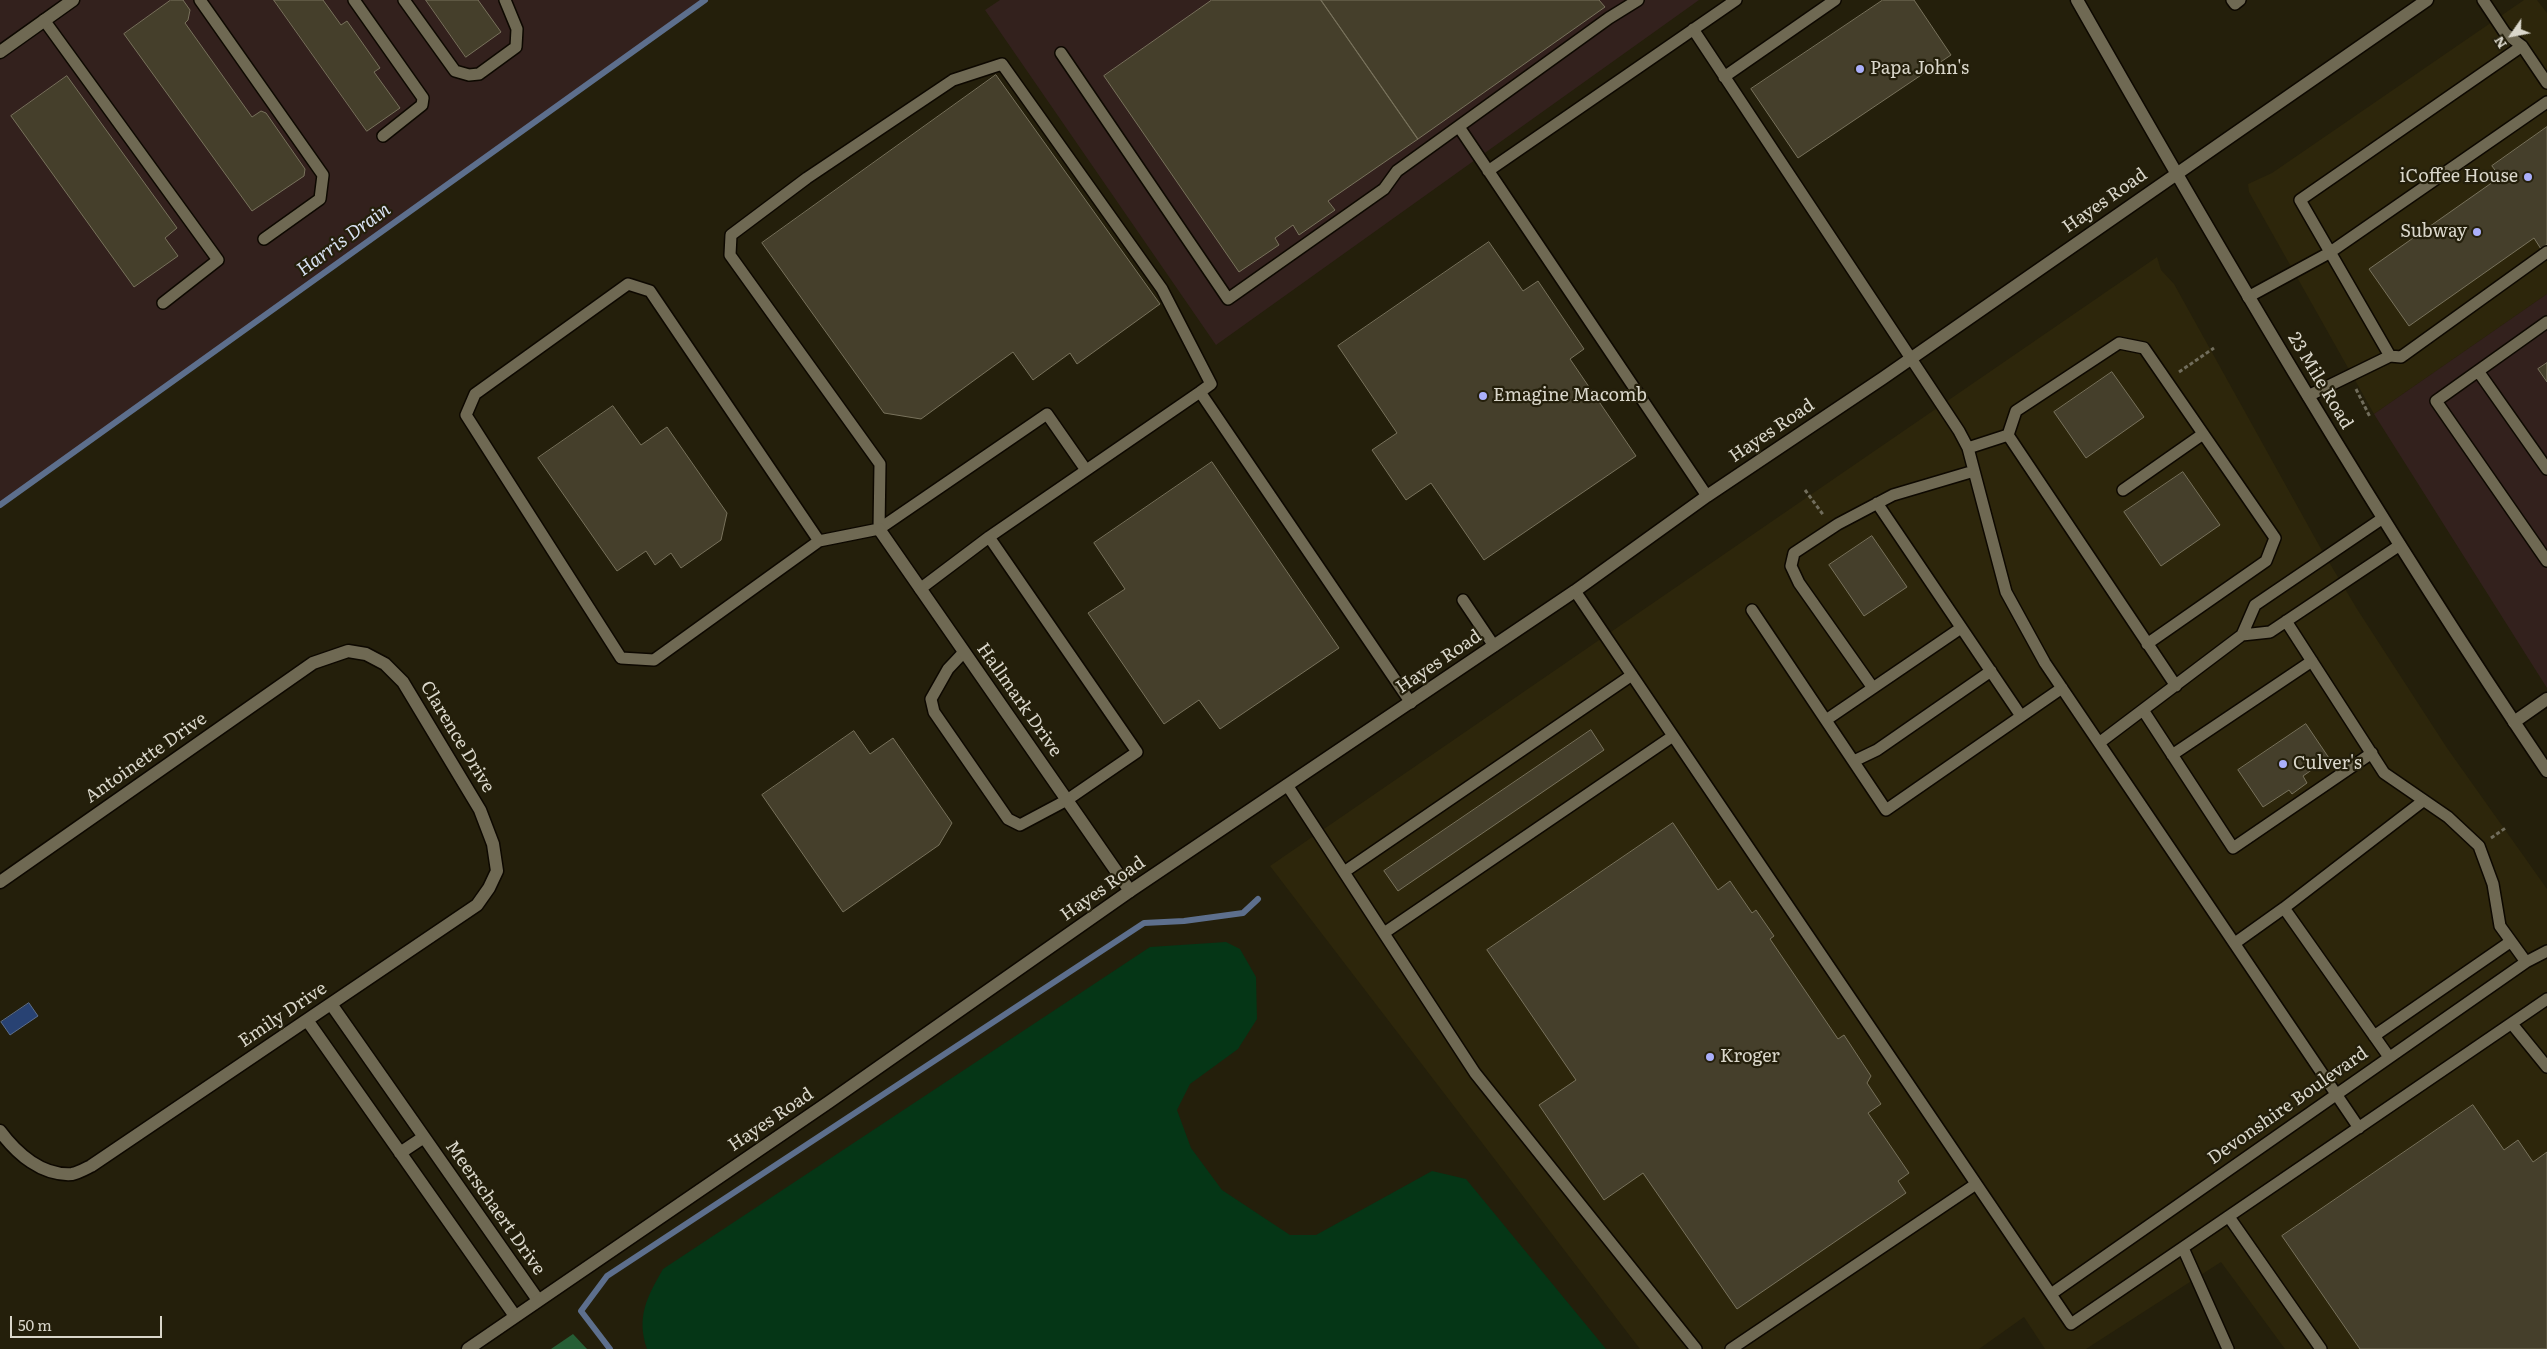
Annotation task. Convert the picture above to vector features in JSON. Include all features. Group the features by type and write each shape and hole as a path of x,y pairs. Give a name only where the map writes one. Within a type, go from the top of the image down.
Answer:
{"street":[{"path":"0,52 73,0"},
{"name":"23 Mile Road","path":"2077,0 2248,297 2308,396 2400,545 2547,771"},
{"name":"Hayes Road","path":"468,1349 829,1102 1130,891 1575,591 1706,496 1883,378 1910,357 2427,0"},
{"name":"Hallmark Drive","path":"879,529 1130,891"},
{"name":"Clarence Drive","path":"313,663 348,651 366,654 385,664 403,682 480,810 493,844 497,871 489,888 477,905"},
{"name":"Antoinette Drive","path":"0,882 313,663"},
{"path":"2514,722 2547,699"},
{"name":"Emily Drive","path":"0,1131 29,1161 52,1172 74,1174 91,1166 477,905"},
{"name":"Meerschaert Drive","path":"331,1004 538,1300"},
{"path":"307,1020 515,1316"},
{"name":"Meerschaert Drive","path":"400,1153 424,1136"}],"lane":[{"path":"200,0 323,175 320,199 264,239"},
{"path":"354,0 423,98 422,105 383,136"},
{"path":"404,0 455,71 469,75 478,74 516,47 517,29 505,0"},
{"path":"1061,53 1228,299 1384,189 1397,171 1609,18 1638,0"},
{"path":"1488,171 1736,0"},
{"path":"1724,77 1835,0"},
{"path":"2232,0 2235,4 2240,0"},
{"path":"2482,0 2505,33 2522,46 2547,83"},
{"path":"44,20 218,260 164,303"},
{"path":"1693,30 1959,431 1968,448 2006,592 2023,626 2062,688 2359,1128"},
{"path":"2390,356 2300,200 2522,46"},
{"path":"879,529 880,464 742,274 730,255 731,235 807,178 953,80 1002,64 1162,288 1211,384 989,537 920,589"},
{"path":"2248,297 2329,253 2547,102"},
{"path":"1459,127 1706,496"},
{"path":"2308,396 2390,356 2401,357 2547,252"},
{"path":"819,541 650,291 628,284 475,394 466,415 621,658 654,660 819,541 879,529 1047,414 1086,470"},
{"path":"2547,322 2436,401 2547,562"},
{"path":"2008,435 2016,412 2119,343 2144,348 2275,538 2266,561 2147,644"},
{"path":"2478,371 2547,469"},
{"path":"1200,392 1411,702"},
{"path":"2123,490 2203,434"},
{"path":"1968,448 2008,435"},
{"path":"2008,435 2176,686"},
{"path":"1873,688 1799,583 1791,566 1794,553 1832,528 1893,495 1974,470"},
{"path":"1877,503 2021,716"},
{"path":"2099,743 2242,635 2255,606 2383,518"},
{"path":"964,652 948,668 931,698 934,712 1008,819 1020,825 1067,800 1137,752 989,537"},
{"path":"2242,635 2270,632 2400,545"},
{"path":"1575,591 2071,1324 2547,999"},
{"path":"1463,600 1494,646"},
{"path":"1752,610 1886,810 2062,688"},
{"path":"2286,622 2384,773 2448,817 2479,846 2493,884 2500,926 2526,962"},
{"path":"1826,720 1961,628"},
{"path":"2172,754 2312,661"},
{"path":"1854,761 1877,750 1991,671"},
{"path":"1344,872 1632,675"},
{"path":"2143,710 2233,848 2372,753"},
{"path":"1384,933 1673,736"},
{"path":"1287,785 1475,1074 1696,1349"},
{"path":"2235,943 2284,908 2423,801"},
{"path":"2284,908 2389,1057"},
{"path":"2374,1036 2510,942"},
{"name":"Devonshire Boulevard","path":"2051,1294 2526,962 2547,951"},
{"path":"2512,1024 2547,1067"},
{"path":"1732,1349 1976,1184"},
{"path":"2229,1217 2321,1349"},
{"path":"2183,1248 2228,1349"}],"path":[{"path":"2167,380 2214,348"},
{"path":"2348,376 2370,418"},
{"path":"1805,490 1832,528"}],"shaded area":[{"path":"0,0 701,0 0,504"},
{"path":"1000,0 1699,0 1216,345 985,10"},
{"path":"2524,0 2537,0 2547,13 2547,294 2374,414 2249,192 2248,184 2272,173"},
{"path":"2157,257 2161,270 2174,284 2320,547 2357,609 2447,748 2547,889 2547,1349 2285,1349 2221,1262 2086,1349 2045,1349 2024,1317 1979,1349 1640,1349 1270,866"},
{"path":"2547,294 2547,688 2374,414"}],"green space":[{"path":"1226,942 1240,949 1256,977 1257,1019 1238,1049 1190,1084 1177,1110 1191,1148 1222,1190 1290,1235 1316,1235 1432,1171 1466,1179 1606,1349 647,1349 644,1338 643,1317 648,1298 663,1269 1150,947"},
{"path":"573,1334 587,1349 551,1349"}],"water":[{"path":"29,1003 38,1016 10,1035 1,1022"}],"building":[{"path":"171,0 183,0 190,10 188,20 185,23 252,117 261,111 266,113 305,169 304,176 252,211 124,34"},
{"path":"274,0 323,0 341,25 347,21 380,68 374,72 400,108 367,131"},
{"path":"426,0 478,0 501,32 466,57"},
{"path":"1212,0 1321,0 1418,139 1328,201 1335,210 1299,235 1293,225 1275,238 1279,245 1239,272 1104,76"},
{"path":"1321,0 1599,0 1605,7 1418,139"},
{"path":"1883,0 1914,0 1951,55 1798,158 1751,89"},
{"path":"996,75 1160,304 1077,364 1070,353 1033,380 1013,352 921,419 884,413 762,243"},
{"path":"67,76 177,228 165,238 178,256 134,287 11,116"},
{"path":"2547,127 2547,244 2541,249 2534,238 2409,326 2369,269 2500,177 2492,166"},
{"name":"Emagine Macomb","path":"1489,242 1523,291 1538,281 1584,349 1570,359 1636,456 1484,560 1431,483 1406,500 1372,450 1397,433 1338,346"},
{"path":"2547,363 2547,382 2538,369"},
{"path":"2112,372 2144,417 2086,458 2054,412"},
{"path":"613,406 641,445 667,427 727,513 721,540 681,568 671,553 655,565 646,551 617,571 538,458"},
{"path":"1212,462 1339,648 1220,729 1199,700 1164,724 1088,613 1125,589 1094,543"},
{"path":"2183,472 2220,525 2161,566 2124,512"},
{"path":"1872,536 1907,587 1864,616 1829,565"},
{"name":"Culver's","path":"2306,724 2329,758 2303,776 2307,783 2292,794 2289,790 2263,807 2238,770"},
{"path":"1591,730 1604,750 1398,891 1384,871"},
{"path":"854,731 870,754 893,738 952,823 939,845 843,912 762,795"},
{"name":"Kroger","path":"1673,823 1718,890 1730,881 1752,913 1756,910 1774,936 1770,939 1838,1039 1844,1035 1871,1076 1867,1083 1881,1104 1868,1113 1909,1173 1898,1181 1906,1193 1737,1309 1643,1173 1604,1200 1539,1105 1576,1080 1487,950"},
{"path":"2473,1105 2504,1150 2518,1140 2533,1162 2547,1152 2547,1349 2360,1349 2282,1236"}],"waterway":[{"name":"Harris Drain","path":"0,505 705,0"},
{"path":"610,1349 581,1311 607,1276 1144,923 1184,921 1243,913 1258,899"}],"place":[{"name":"Papa John's","path":"1860,69"},
{"name":"iCoffee House","path":"2528,177"},
{"name":"Subway","path":"2477,232"},
{"name":"Emagine Macomb","path":"1483,396"},
{"name":"Culver's","path":"2283,764"},
{"name":"Kroger","path":"1710,1057"}]}
